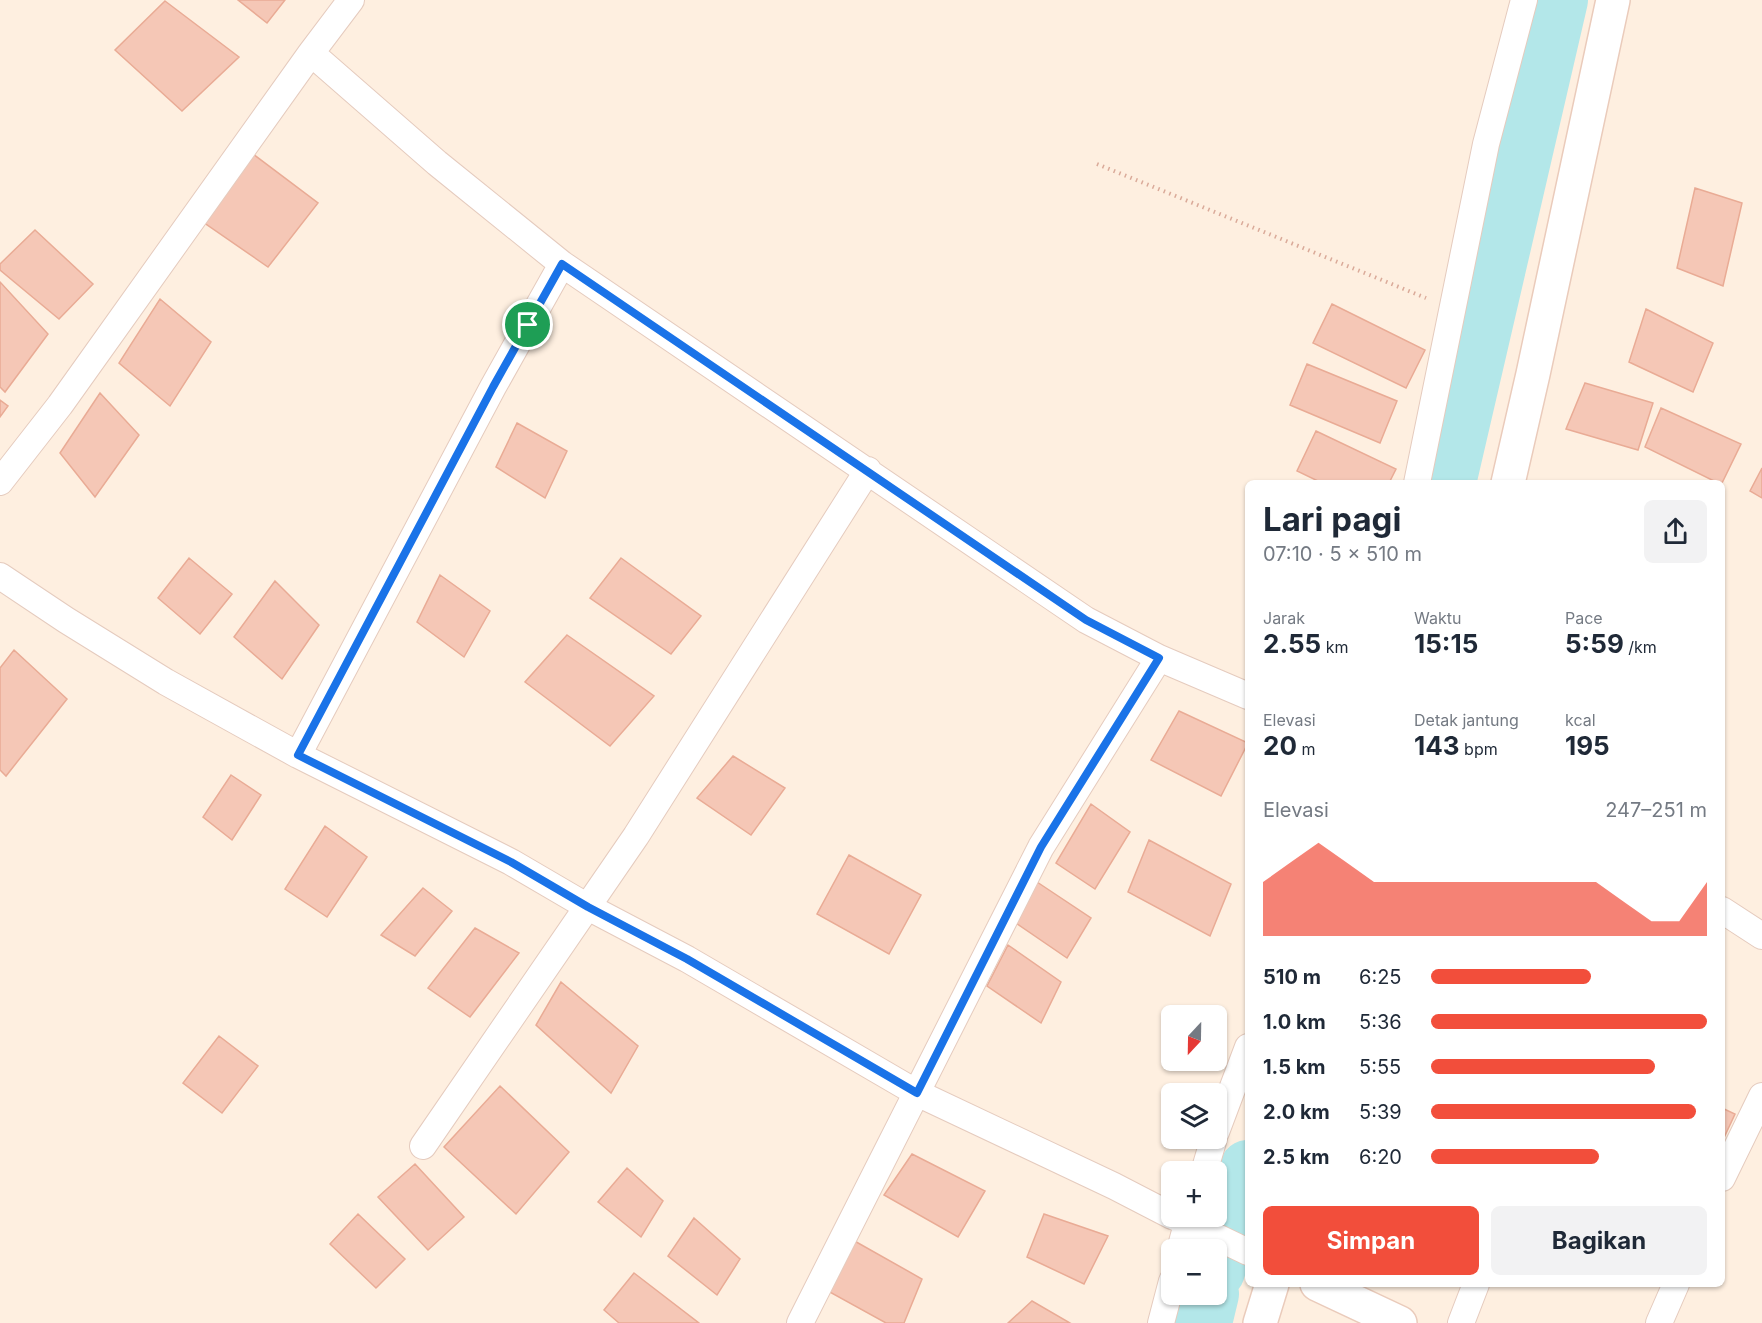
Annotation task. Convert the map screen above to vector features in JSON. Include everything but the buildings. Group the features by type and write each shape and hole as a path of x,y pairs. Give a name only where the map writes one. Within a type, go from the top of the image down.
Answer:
{"street":[{"path":"0,482 60,405 351,0"},
{"path":"1418,480 1486,144 1524,0"},
{"path":"1509,480 1613,0"},
{"path":"311,53 437,163 562,264 1086,620 1159,658 1245,695"},
{"path":"298,755 493,387 562,264"},
{"path":"423,1146 642,826 868,470"},
{"path":"0,576 166,682 298,755 511,862 588,907 687,959 917,1093 1161,1209"},
{"path":"800,1323 1041,847 1159,658"},
{"path":"1725,912 1762,936"},
{"path":"1227,1103 1245,1055"},
{"path":"1725,1172 1762,1096"},
{"path":"1197,1227 1245,1251"},
{"path":"1260,1323 1271,1287"},
{"path":"1323,1287 1400,1323"},
{"path":"1461,1323 1475,1287"},
{"path":"1659,1323 1675,1287"},
{"path":"1161,1323 1166,1305"}],"path":[{"path":"1096,164 1452,308"}],"waterway":[{"path":"1448,480 1559,0"},
{"path":"1226,1239 1245,1179"},
{"path":"1203,1323 1207,1305"}],"route":[{"path":"562,264 1086,620 1159,658 1041,847 917,1093 687,959 588,907 511,862 298,755 528,325 562,264"}]}
